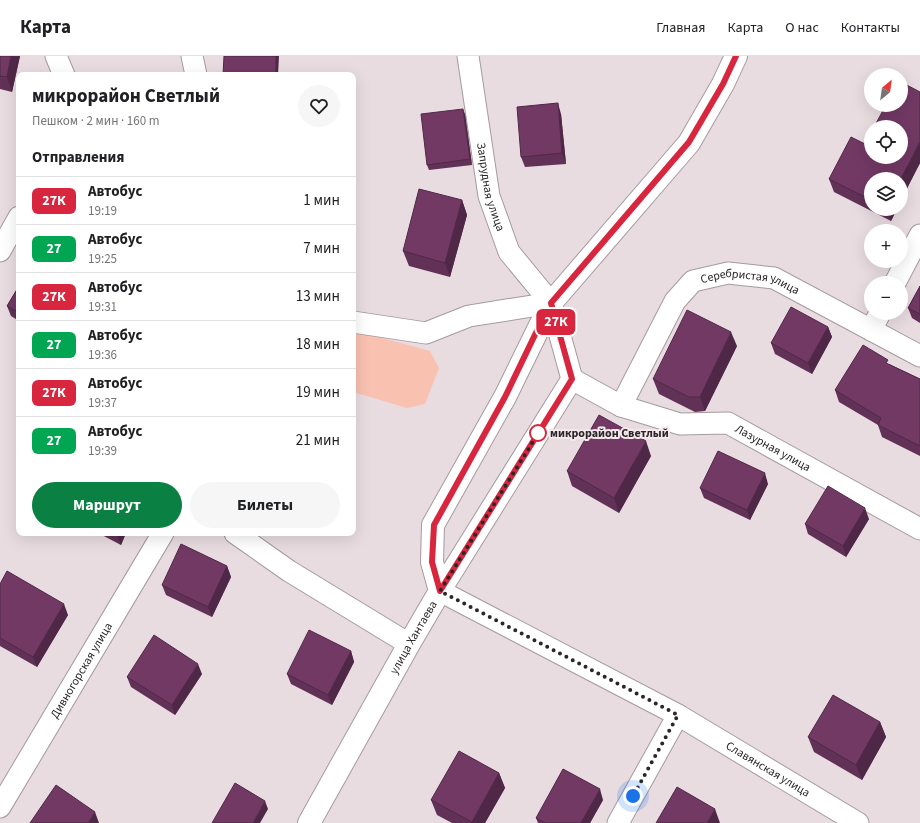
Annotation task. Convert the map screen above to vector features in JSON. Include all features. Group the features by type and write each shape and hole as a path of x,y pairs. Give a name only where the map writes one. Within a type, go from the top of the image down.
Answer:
{"street":[{"path":"56,56 63,72"},
{"path":"192,56 195,72"},
{"name":"Запрудная улица","path":"468,56 489,196 509,252 551,303"},
{"path":"440,591 432,562 434,525 505,397 551,303 689,142 723,84 736,56"},
{"path":"0,251 16,222"},
{"path":"899,276 920,235"},
{"name":"Серебристая улица","path":"621,406 675,301 693,282 728,273 774,278 875,321 920,356"},
{"path":"356,322 426,333 469,316 551,303"},
{"path":"551,303 572,379"},
{"name":"Лазурная улица","path":"572,379 621,406 680,424 728,424 920,529"},
{"name":"улица Хантаева","path":"309,823 440,591 572,379"},
{"name":"Дивногорская улица","path":"0,807 160,536"},
{"path":"239,536 289,571 409,644"},
{"name":"Славянская улица","path":"440,591 678,715 858,823"},
{"path":"618,823 678,715"}],"shaded area":[{"path":"356,331 430,351 439,368 425,404 407,408 356,393"}],"building":[{"path":"0,56 11,56 7,77 0,76"},
{"path":"224,56 276,56 276,72 223,72"},
{"path":"908,86 920,92 920,141 904,172 864,172 864,196 829,179 851,137 864,144 864,164 908,164 908,120 878,120 882,112 908,112"},
{"path":"558,103 562,153 521,157 517,107"},
{"path":"463,109 470,159 427,165 421,114"},
{"path":"419,189 462,200 445,263 403,251"},
{"path":"920,286 920,314 908,308"},
{"path":"16,291 16,311 7,306"},
{"path":"791,307 828,327 808,363 771,343"},
{"path":"687,310 731,332 700,397 689,397 653,379"},
{"path":"863,345 888,360 886,363 920,379 920,446 878,425 881,418 835,390"},
{"path":"599,415 646,441 614,498 567,471"},
{"path":"718,451 765,473 747,510 700,488"},
{"path":"828,486 865,508 843,546 805,524"},
{"path":"181,544 227,566 208,607 162,585"},
{"path":"7,571 64,604 33,657 0,638 0,584"},
{"path":"309,630 351,651 328,695 287,674"},
{"path":"154,635 198,664 172,705 127,677"},
{"path":"833,695 880,722 856,765 808,737"},
{"path":"459,751 499,773 472,822 431,800"},
{"path":"563,769 600,789 581,823 545,823 536,818"},
{"path":"235,783 265,801 253,823 212,823"},
{"path":"56,785 95,812 88,823 30,823"},
{"path":"677,787 715,809 707,823 656,823"}],"bus line":[{"name":"27К","path":"544,316 505,397 434,525 432,562 440,591 572,379 551,303 689,142 723,84 736,56"}],"place":[{"name":"микрорайон Светлый","path":"538,433"}],"route":[{"path":"538,433 539,432 440,591 678,715 633,796"}]}
